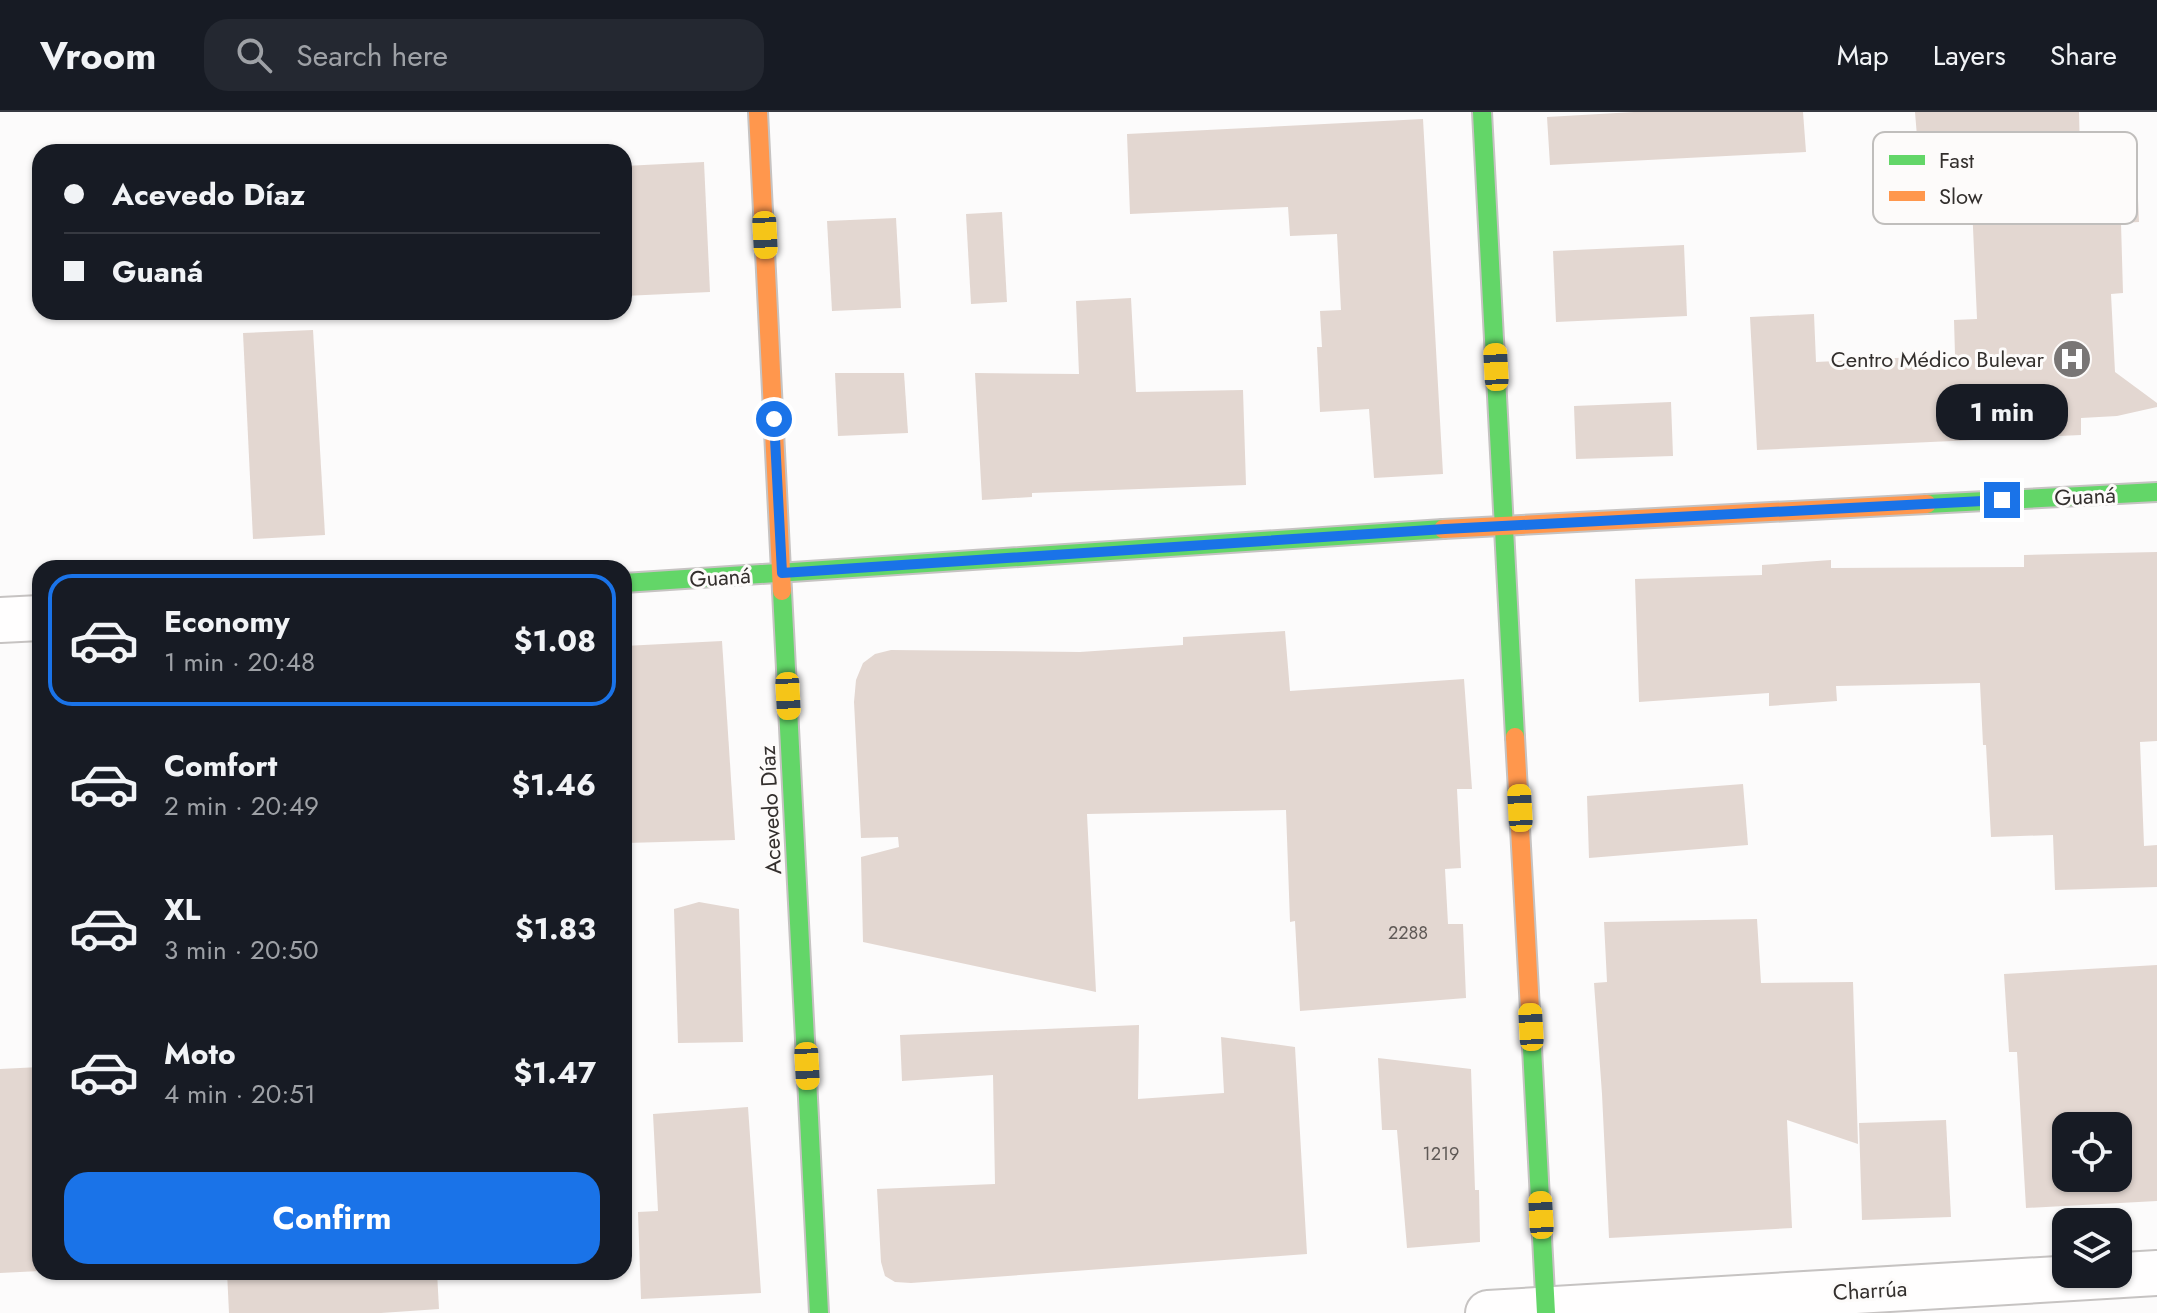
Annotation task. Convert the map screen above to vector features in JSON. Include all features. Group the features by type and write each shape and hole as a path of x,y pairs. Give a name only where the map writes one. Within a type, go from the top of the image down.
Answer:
{"street":[{"name":"Acevedo Díaz","path":"758,112 819,1313"},
{"path":"1482,112 1546,1311"},
{"name":"Guaná","path":"632,582 1505,526 2157,492"},
{"path":"0,620 32,618"},
{"name":"Charrúa","path":"1488,1313 2157,1273"}],"building":[{"path":"1634,112 1803,112 1806,152 1550,165 1547,117"},
{"path":"1915,112 2079,112 2079,132 1917,132"},
{"path":"1423,119 1443,474 1374,478 1369,409 1320,412 1317,347 1322,347 1320,311 1341,310 1337,234 1290,236 1288,207 1130,214 1127,134"},
{"path":"704,162 710,292 632,296 632,166"},
{"path":"2137,175 2139,222 2137,222"},
{"path":"1002,212 1007,302 971,304 966,214"},
{"path":"896,218 901,308 832,311 827,221"},
{"path":"1973,224 2121,224 2123,293 2111,294 2115,372 2157,403 2157,407 2117,416 2081,418 2081,435 1757,450 1750,317 1814,314 1816,362 1955,355 1954,320 1977,319"},
{"path":"1684,245 1687,316 1556,322 1553,251"},
{"path":"1131,298 1136,392 1243,390 1246,485 1032,493 1032,497 982,500 975,373 1079,374 1076,301"},
{"path":"313,330 325,535 253,539 243,333"},
{"path":"835,373 904,373 908,433 838,436"},
{"path":"1671,402 1673,456 1576,459 1574,406"},
{"path":"2157,552 2157,741 2140,742 2144,846 2157,845 2157,887 2055,890 2053,835 1991,837 1980,683 1836,686 1837,701 1769,706 1769,693 1639,702 1635,579 1762,575 1762,565 1831,560 1831,568 2024,567 2024,555"},
{"path":"1285,631 1290,691 1464,679 1472,789 1457,789 1461,868 1445,869 1448,924 1463,924 1466,998 1300,1011 1295,921 1290,922 1286,810 1087,814 1096,992 863,942 861,857 899,847 898,837 861,838 854,702 856,680 863,663 875,654 891,650 1080,652 1183,645 1183,637"},
{"path":"722,641 735,840 632,843 632,646"},
{"path":"1743,784 1748,845 1589,858 1587,796"},
{"path":"699,902 739,909 743,1042 678,1043 674,909"},
{"path":"1757,919 1761,983 1853,982 1858,1144 1787,1120 1792,1228 1609,1238 1594,983 1607,982 1604,922"},
{"path":"2157,965 2157,1201 2026,1208 2017,1052 2009,1052 2004,974"},
{"path":"1139,1025 1138,1099 1224,1093 1221,1037 1295,1047 1307,1254 911,1283 895,1282 885,1276 881,1262 877,1189 995,1184 993,1075 902,1081 900,1035"},
{"path":"1378,1058 1471,1069 1480,1242 1407,1248 1397,1130 1382,1130"},
{"path":"32,1067 32,1271 0,1273 0,1069"},
{"path":"748,1107 761,1293 641,1299 638,1212 658,1211 653,1114"},
{"path":"1946,1120 1951,1217 1862,1220 1859,1123"},
{"path":"227,1280 437,1280 439,1309 381,1313 229,1313"}],"traffic: fast":[{"path":"1482,112 1515,737"},
{"path":"1927,504 2157,492"},
{"path":"632,582 1443,529"},
{"path":"782,591 819,1313"},
{"path":"1530,1010 1546,1313"}],"traffic: slow":[{"path":"758,112 782,591"},
{"path":"1443,529 1927,504"},
{"path":"1515,737 1530,1010"}],"place":[{"name":"Centro Médico Bulevar","path":"2072,359"}],"route":[{"path":"774,419 782,573 1445,529 2002,500"}]}
